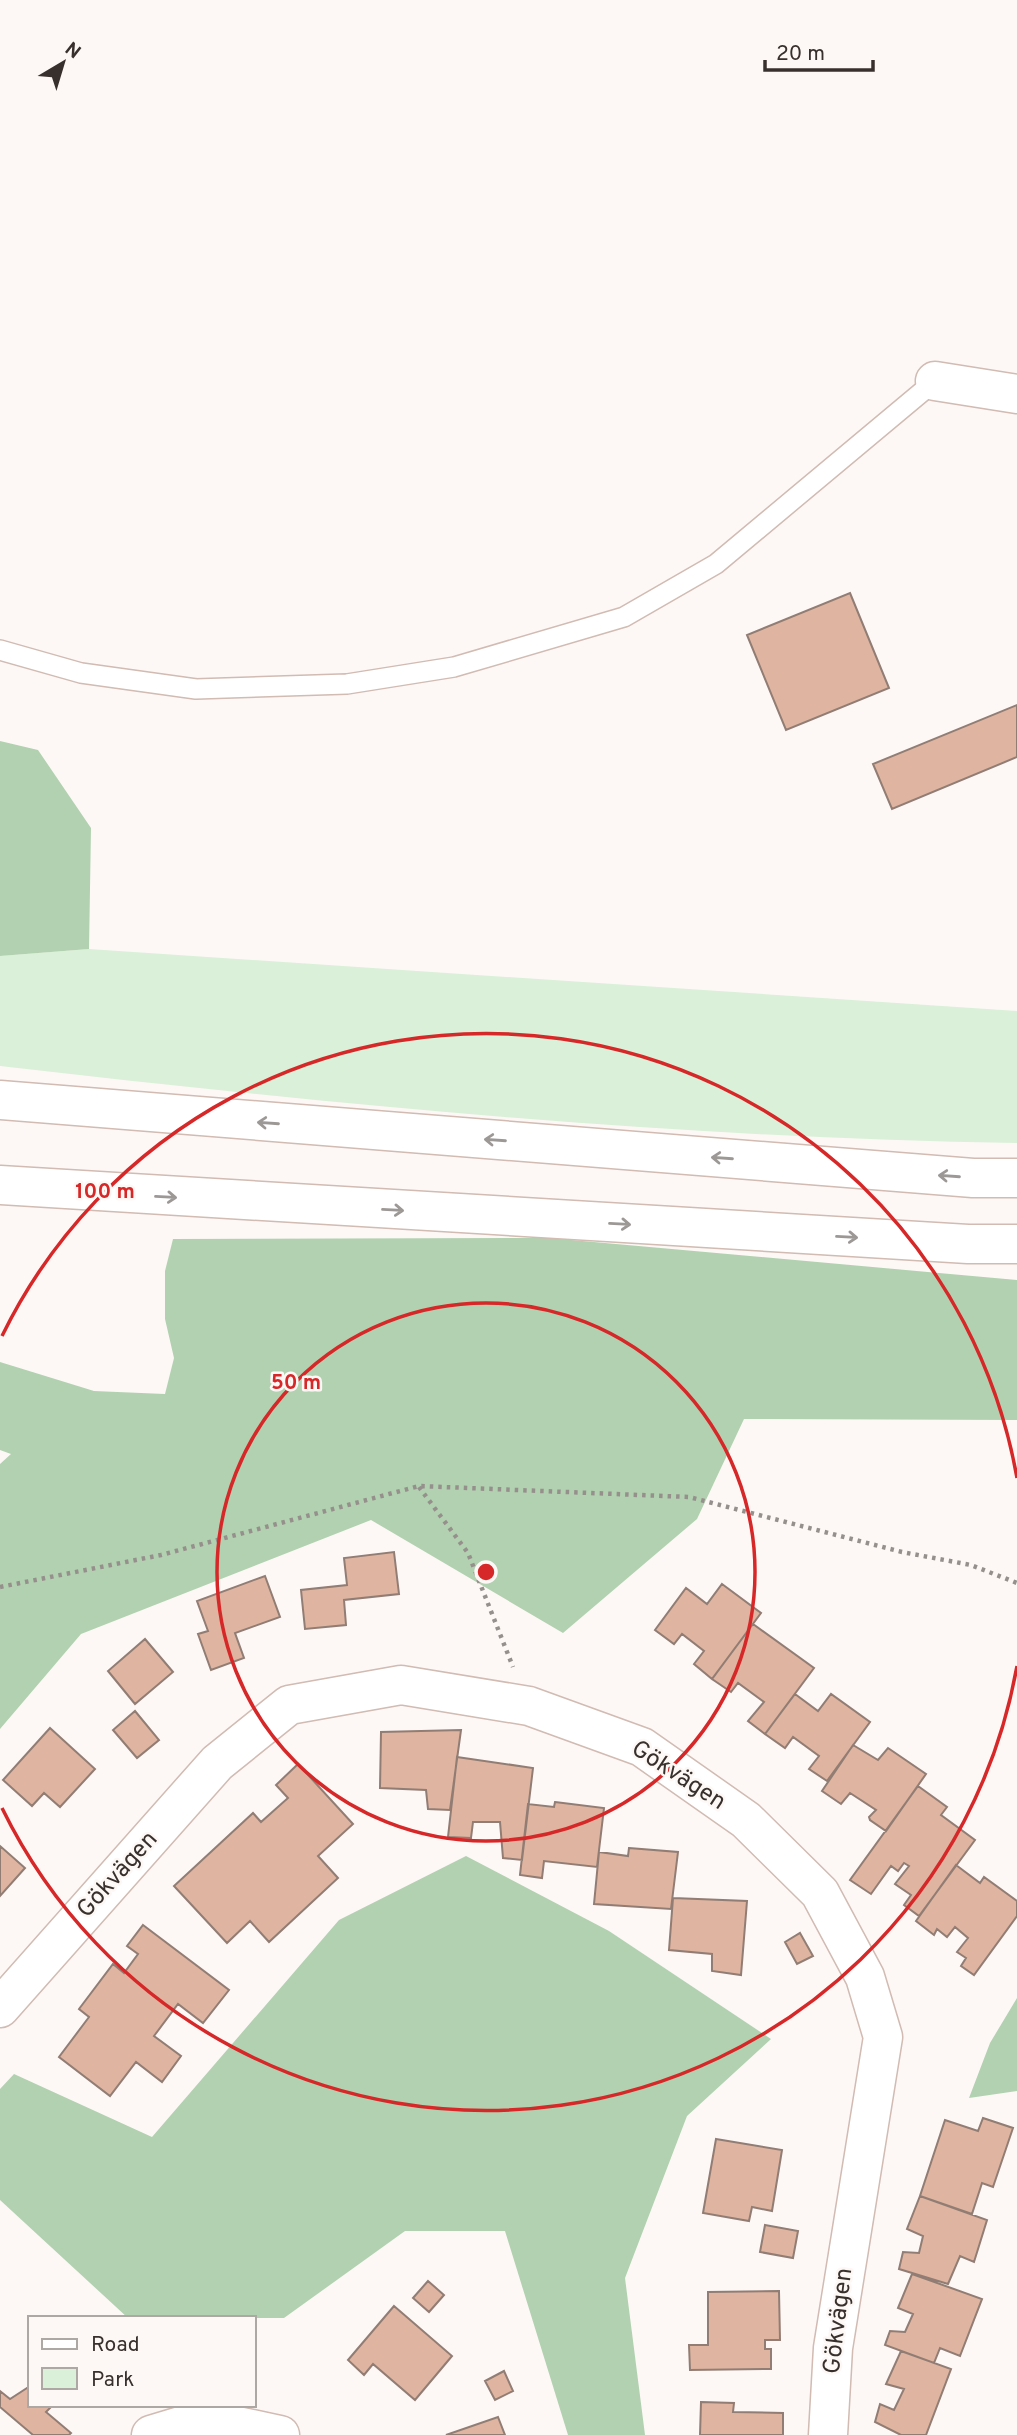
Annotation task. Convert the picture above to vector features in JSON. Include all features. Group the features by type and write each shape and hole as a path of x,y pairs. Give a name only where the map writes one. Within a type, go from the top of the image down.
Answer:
{"main road":[{"path":"935,381 1017,394"},
{"path":"0,1100 946,1176 1017,1178"},
{"path":"0,1185 954,1244 1017,1244"},
{"name":"Gökvägen","path":"0,2008 217,1763 289,1705 401,1685 529,1706 642,1747 746,1820 820,1893 865,1977 883,2037 833,2348 828,2435"},
{"path":"150,2435 204,2419 280,2435"}],"lane":[{"path":"0,650 81,673 196,689 347,684 454,667 624,617 716,564 935,381"}],"path":[{"path":"0,1587 161,1555 419,1486 689,1497 902,1552 971,1564 1017,1583"},
{"path":"419,1486 468,1553 529,1706"}],"green space":[{"path":"0,741 38,750 91,828 89,949 0,956"},
{"path":"89,949 1017,1011 1017,1143 890,1140 635,1127 254,1094 0,1066 0,956"},
{"path":"549,1238 1017,1280 1017,1420 744,1419 697,1519 563,1633 371,1520 81,1634 0,1729 0,1464 11,1454 0,1450 0,1362 94,1391 165,1394 174,1358 165,1319 165,1271 173,1239"},
{"path":"466,1856 609,1931 771,2039 687,2116 625,2278 645,2435 568,2435 505,2231 405,2231 284,2318 126,2316 0,2200 0,2089 14,2074 152,2137 339,1920"},
{"path":"1017,1998 1017,2091 969,2098 990,2043"}],"building":[{"path":"850,593 889,688 786,730 747,635"},
{"path":"1017,705 1017,757 892,809 873,764"},
{"path":"394,1552 399,1594 344,1600 346,1625 305,1629 301,1590 347,1585 344,1558"},
{"path":"265,1576 280,1617 235,1633 244,1658 211,1670 198,1634 208,1631 197,1601"},
{"path":"722,1584 761,1613 712,1679 694,1664 704,1651 682,1634 674,1644 655,1630 686,1588 707,1604"},
{"path":"753,1624 814,1668 765,1734 748,1721 764,1702 738,1683 731,1692 712,1679"},
{"path":"145,1639 173,1672 135,1704 108,1671"},
{"path":"795,1694 818,1711 831,1694 870,1722 827,1781 809,1769 819,1756 793,1737 785,1748 765,1734"},
{"path":"135,1711 159,1740 137,1758 113,1730"},
{"path":"50,1728 95,1769 60,1807 44,1793 32,1806 3,1780"},
{"path":"461,1730 450,1810 428,1809 426,1790 380,1788 381,1732"},
{"path":"853,1745 878,1760 888,1748 926,1774 886,1831 870,1820 869,1817 876,1810 850,1793 841,1804 822,1791"},
{"path":"457,1757 533,1768 522,1860 503,1858 500,1822 473,1822 471,1838 448,1837"},
{"path":"298,1764 353,1824 318,1856 338,1878 269,1942 250,1921 227,1943 174,1886 253,1813 261,1822 288,1798 276,1785"},
{"path":"918,1786 947,1807 941,1815 975,1840 919,1916 904,1905 911,1895 895,1884 909,1866 904,1863 898,1871 891,1866 871,1894 850,1880"},
{"path":"555,1802 604,1808 597,1867 544,1861 542,1878 520,1875 528,1804 554,1807"},
{"path":"0,1846 25,1868 0,1896"},
{"path":"629,1848 678,1852 671,1909 594,1904 599,1852 628,1856"},
{"path":"956,1865 980,1883 984,1877 1017,1901 1017,1916 974,1975 961,1966 966,1958 957,1952 968,1938 955,1927 947,1937 937,1929 934,1935 916,1921"},
{"path":"673,1898 747,1901 741,1975 712,1971 712,1954 669,1950"},
{"path":"143,1925 229,1990 203,2023 178,2004 154,2036 181,2056 162,2082 136,2062 110,2096 59,2057 89,2017 79,2009 113,1964 124,1973 138,1954 127,1946"},
{"path":"800,1933 813,1956 797,1964 785,1942"},
{"path":"983,2118 1013,2128 993,2187 982,2183 972,2214 920,2196 945,2120 978,2131"},
{"path":"716,2139 782,2150 772,2211 752,2207 749,2221 703,2213"},
{"path":"920,2196 987,2220 974,2262 960,2256 948,2284 899,2269 903,2252 919,2253 923,2236 907,2229"},
{"path":"765,2225 798,2231 793,2258 760,2252"},
{"path":"912,2274 982,2299 960,2356 940,2348 934,2363 885,2345 890,2331 905,2332 913,2314 898,2308"},
{"path":"428,2281 444,2295 429,2312 413,2298"},
{"path":"779,2291 780,2340 765,2340 765,2349 771,2349 771,2369 690,2370 689,2345 708,2345 708,2292"},
{"path":"394,2306 452,2356 415,2400 373,2364 364,2375 348,2360"},
{"path":"901,2351 951,2369 926,2435 901,2435 875,2422 880,2404 894,2410 904,2389 886,2384"},
{"path":"504,2371 513,2391 495,2400 485,2381"},
{"path":"28,2387 28,2407 51,2407 46,2412 71,2433 33,2435 0,2407 0,2391 10,2399"},
{"path":"701,2402 734,2403 733,2412 783,2413 783,2435 700,2435"},
{"path":"498,2417 505,2435 446,2435"}]}
